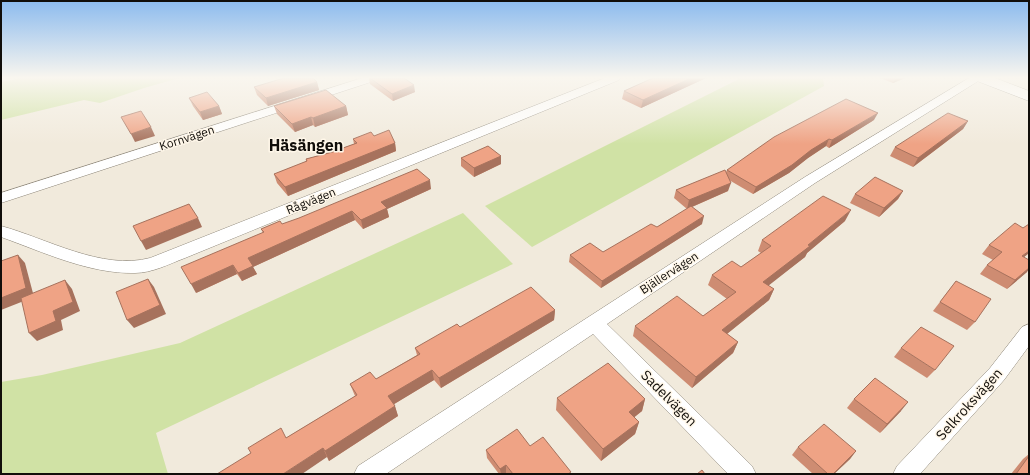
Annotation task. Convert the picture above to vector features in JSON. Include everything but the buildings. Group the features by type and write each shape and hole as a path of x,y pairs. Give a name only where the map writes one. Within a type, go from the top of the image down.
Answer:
{"street":[{"name":"Kornvägen","path":"1,198 304,100"},
{"name":"Rågvägen","path":"1,231 96,263 136,267 179,254 560,100"},
{"name":"Bjällervägen","path":"366,474 810,180 941,100"},
{"name":"Sadelvägen","path":"594,323 744,474"},
{"name":"Selkroksvägen","path":"905,474 992,380 1029,332"}],"green space":[{"path":"1,100 83,100 1,120"},
{"path":"85,100 108,100 100,103"},
{"path":"697,100 798,100 532,247 485,206"},
{"path":"463,213 513,264 156,433 168,474 1,474 1,382 42,375 180,343"}],"district":[{"name":"Häsängen","path":"306,145"}]}
